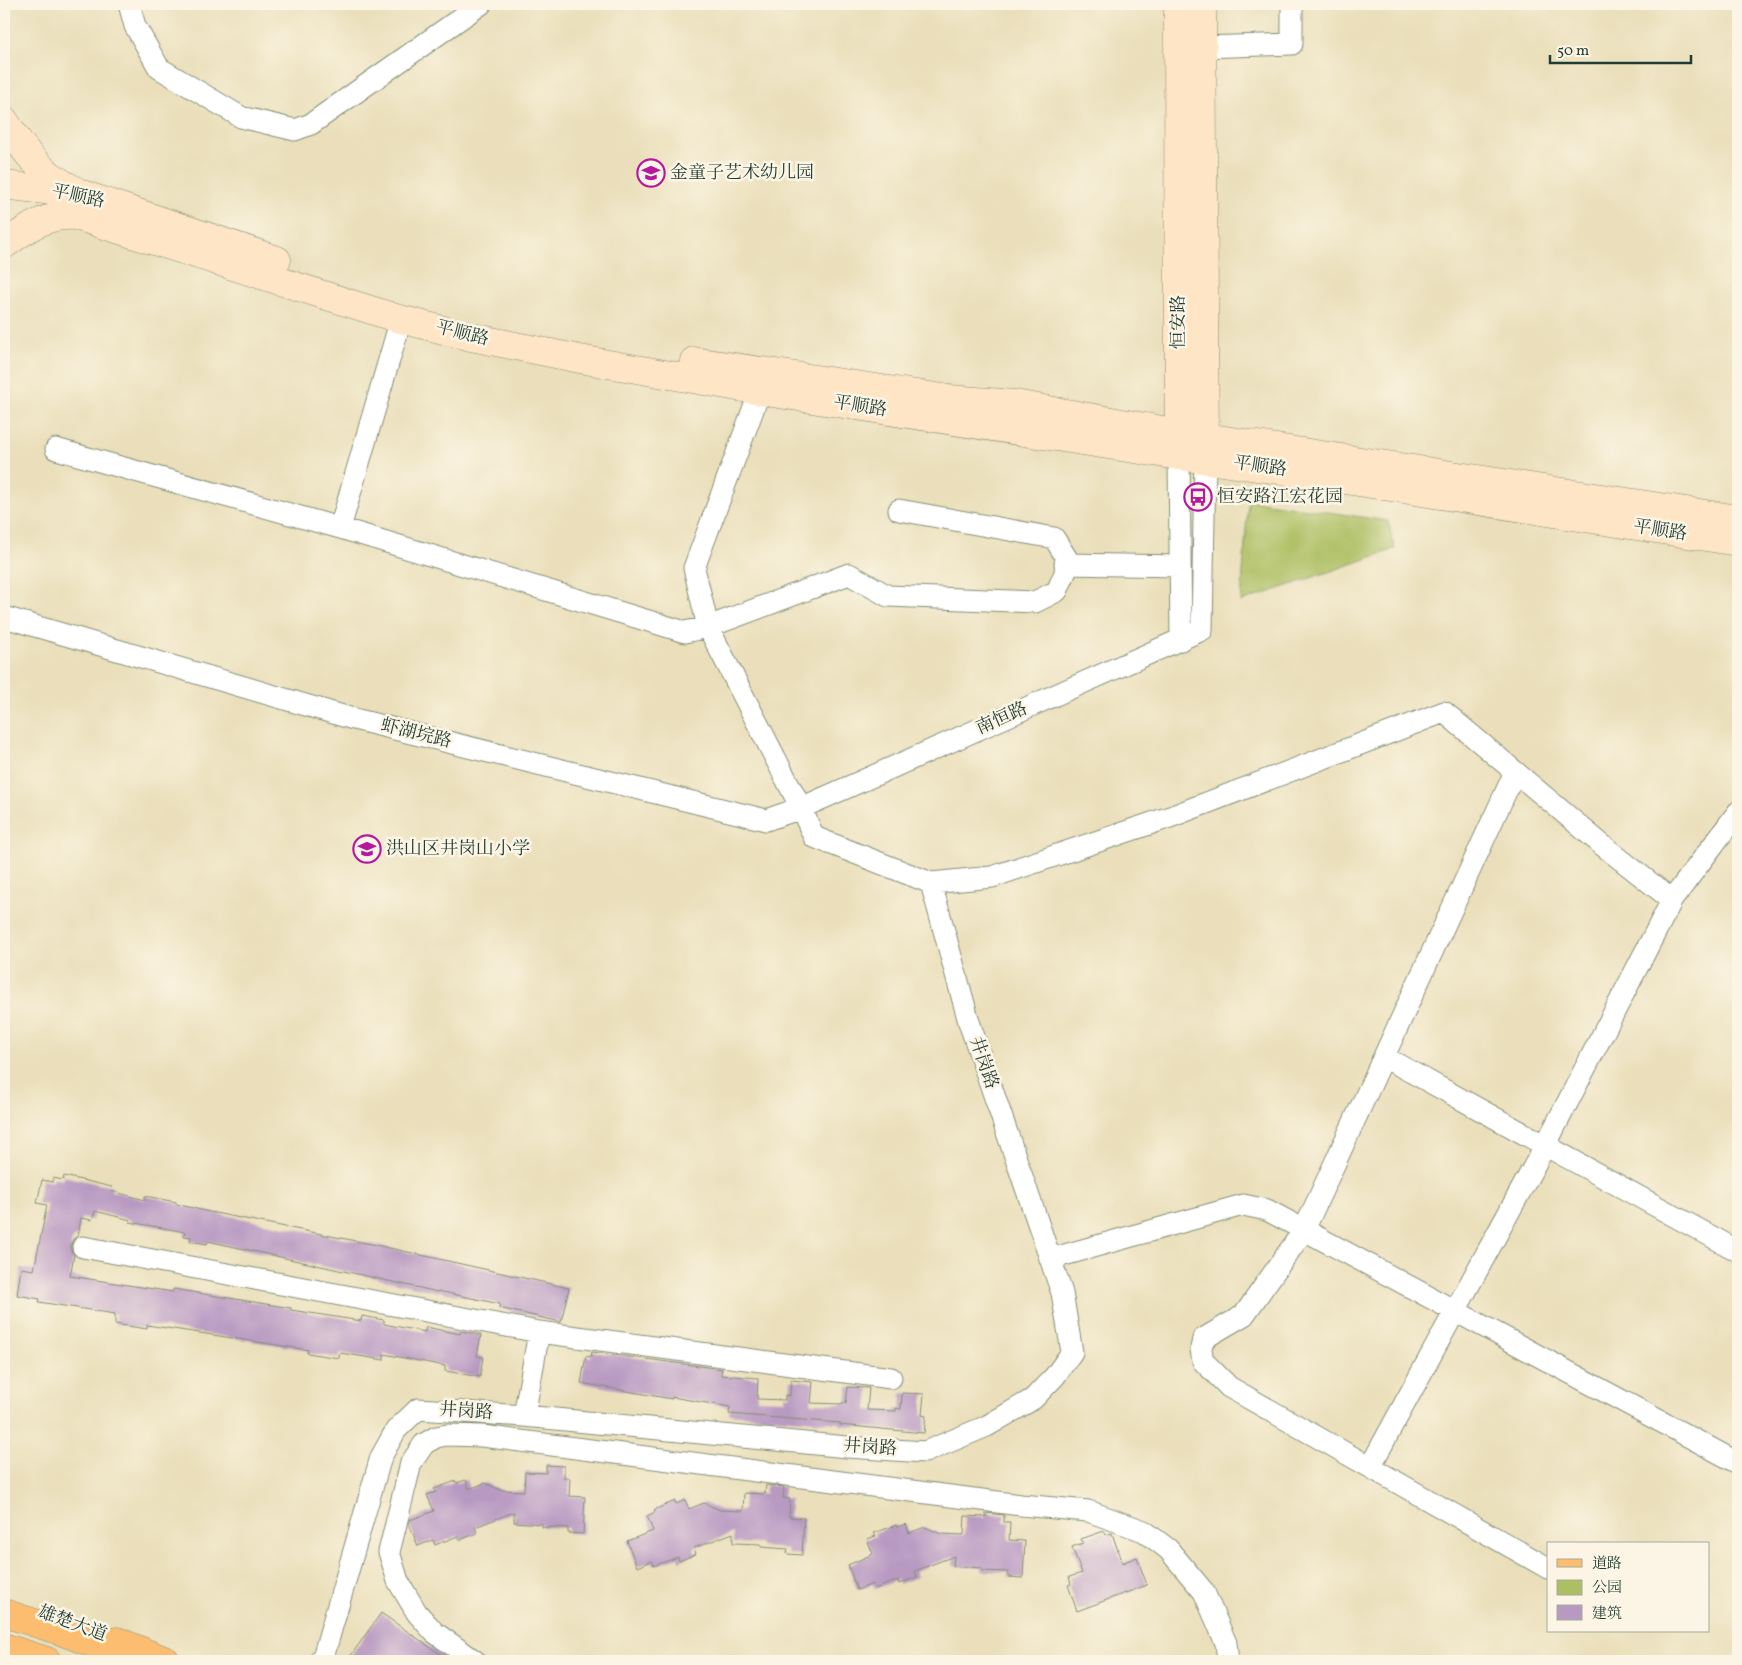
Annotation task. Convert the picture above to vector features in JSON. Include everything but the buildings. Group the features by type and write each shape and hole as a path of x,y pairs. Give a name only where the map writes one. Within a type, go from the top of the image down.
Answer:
{"main road":[{"name":"恒安路","path":"1178,4 1192,447"},
{"name":"恒安路","path":"1192,447 1202,4"},
{"path":"4,120 26,154 47,174 66,186 86,195"},
{"name":"平顺路","path":"4,185 86,195 380,295 530,333 610,349 911,394 1015,404 1314,475 1738,542"},
{"name":"平顺路","path":"4,245 39,222 57,216 76,216 401,319 541,352 760,391 1738,519"},
{"name":"雄楚大道","path":"4,1602 82,1628 166,1661"},
{"path":"4,1614 60,1631 140,1661"},
{"path":"4,1647 48,1661"}],"street":[{"path":"129,4 135,26 159,68 241,117 295,130 311,124 482,4"},
{"path":"1202,47 1292,44 1292,4"},
{"path":"340,528 401,319"},
{"path":"760,391 694,568 708,627 814,837 931,883 992,877 1170,817 1444,712 1672,900"},
{"name":"恒安路","path":"1181,640 1180,566 1192,447"},
{"name":"恒安路","path":"1192,447 1202,630"},
{"path":"56,450 340,528 686,632 708,627 849,574 888,596 1035,602 1057,591 1065,573 1066,557 1054,538 899,510"},
{"path":"1065,564 1180,566"},
{"name":"虾湖垸路","path":"4,617 350,718 766,820 801,808"},
{"name":"南恒路","path":"801,808 1202,630"},
{"path":"1515,772 1304,1230 1244,1315 1203,1339 1201,1349 1203,1361 1229,1387 1547,1567"},
{"path":"1370,1468 1545,1146 1672,900 1738,812"},
{"name":"井岗路","path":"320,1661 326,1647 381,1457 396,1430 418,1409 524,1416 925,1452 986,1426 1032,1399 1054,1376 1072,1352 1062,1293 969,1022 931,883"},
{"path":"1384,1057 1738,1251"},
{"path":"1050,1259 1243,1205 1267,1210 1738,1463"},
{"path":"83,1246 539,1332 891,1378"},
{"path":"524,1416 539,1332"},
{"path":"475,1661 434,1632 417,1613 398,1581 389,1552 411,1463 424,1444 436,1437 447,1435 482,1436 1088,1512 1144,1532 1168,1549 1204,1592 1226,1643 1228,1661"}],"green space":[{"path":"1248,500 1388,521 1395,549 1241,602"}],"place":[{"name":"金童子艺术幼儿园","path":"651,173"},
{"name":"恒安路江宏花园","path":"1198,497"},
{"name":"洪山区井岗山小学","path":"367,849"}]}
